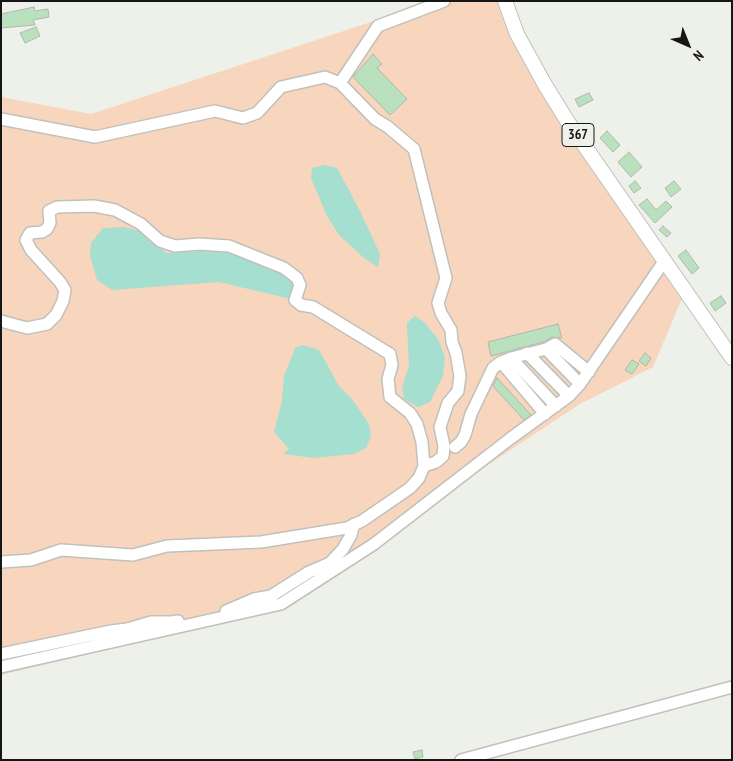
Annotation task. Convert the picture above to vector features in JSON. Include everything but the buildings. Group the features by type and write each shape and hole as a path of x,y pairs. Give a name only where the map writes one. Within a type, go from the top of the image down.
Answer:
{"main road":[{"name":"367","path":"504,1 524,48 568,122 666,260 732,358"}],"street":[{"path":"340,83 378,26 444,1"},
{"path":"1,119 95,137 215,111 243,118 257,112 282,87 325,77 340,83 375,119 388,126 414,149 419,164 426,203 432,216 446,278 438,302 441,314 451,330 460,376 458,390 448,403 440,427 447,449"},
{"path":"1,321 27,328 46,324 56,315 63,300 65,290 39,260 26,240 30,233 47,230 50,223 49,211 57,207 94,206 115,210 141,224 160,241 175,246 200,244 229,246 284,268 296,278 300,285 296,300 301,305 313,307 390,354 392,365 388,379 390,398 410,413 417,424 422,442 424,466 419,478 410,488 347,528 261,542 167,546 133,555 61,550 31,560 1,562"},
{"path":"1,667 281,604 374,544 503,444 569,396 589,372 666,260"},
{"path":"424,466 436,462 447,449 461,442 471,414 493,368 506,360 555,344 589,372"},
{"path":"546,348 580,384"},
{"path":"527,353 569,396"},
{"path":"506,360 556,406"},
{"path":"506,360 545,414"},
{"path":"1,654 127,629 151,622 172,622 226,611 254,599 271,596 309,572 330,563 343,549 351,535 354,524"},
{"path":"461,760 732,687"}],"shaded area":[{"path":"435,1 503,1 532,65 683,296 653,367 580,404 367,545 283,607 1,675 1,97 91,114"},
{"path":"324,165 337,168 359,209 380,254 378,267 364,258 339,235 327,216 311,178 312,168"},
{"path":"125,227 145,233 166,253 203,251 233,253 281,271 296,282 291,299 219,282 112,290 97,280 90,256 91,243 103,228"},
{"path":"415,316 425,323 438,339 445,357 443,376 430,402 418,407 404,399 402,387 409,366 407,323"},
{"path":"303,345 319,350 339,386 352,399 369,424 371,436 366,448 354,454 314,458 283,454 289,449 274,432 282,401 284,376 295,348"}]}
